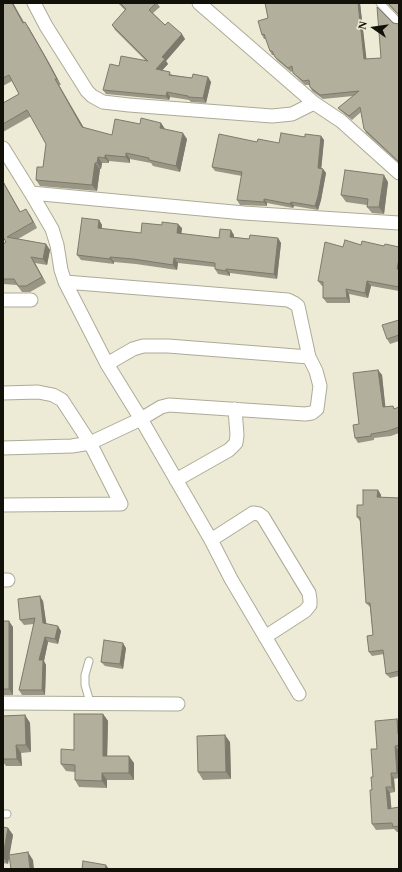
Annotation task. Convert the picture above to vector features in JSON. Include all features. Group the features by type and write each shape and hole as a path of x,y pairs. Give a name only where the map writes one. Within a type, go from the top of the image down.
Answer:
{"street":[{"path":"34,3 87,91 92,96 104,102 272,116 292,114 314,103"},
{"path":"199,3 314,103 341,121 399,173"},
{"path":"3,148 8,167 31,193 52,228 58,245 61,270 65,282 107,364 141,418 211,540 264,637 299,694"},
{"path":"31,193 244,214 399,223"},
{"path":"3,448 72,446 90,443 161,407 169,405 305,414 312,413 317,409 320,386 316,371 309,357 298,306 288,300 65,282"},
{"path":"3,300 31,300"},
{"path":"107,364 133,349 143,346 168,346 309,357"},
{"path":"3,393 38,392 53,395 62,400 90,443 121,504 3,505"},
{"path":"176,480 229,450 236,443 237,435 235,410"},
{"path":"211,540 253,513 259,514 263,517 309,593 310,605 305,611 264,637"},
{"path":"3,703 90,702 178,704"}],"lane":[{"path":"380,3 399,23"},
{"path":"89,661 85,675 85,685 90,702"}],"building":[{"path":"3,3 12,3 23,23 25,22 82,127 112,135 115,119 140,124 141,118 161,123 160,128 183,133 176,166 126,153 126,157 105,155 105,158 98,157 97,163 95,163 92,185 36,180 37,167 43,167 46,144 27,110 3,124 3,103 19,94 9,75 3,78"},
{"path":"120,3 156,3 149,10 165,25 168,22 182,34 162,57 165,59 156,69 170,72 169,75 192,78 193,74 208,77 203,98 188,97 167,92 166,96 103,90 110,64 119,66 121,56 148,61 112,25 126,9"},
{"path":"265,3 358,3 364,59 381,58 377,7 393,23 399,24 399,162 364,129 360,107 349,116 338,108 359,91 320,95 310,87 309,80 303,81 293,73 292,66 288,68 275,57 272,51 270,51 264,34 262,35 258,21 268,18"},
{"path":"388,3 399,3 399,15"},
{"path":"281,133 305,137 305,134 321,136 318,168 323,169 315,206 291,202 290,204 264,199 264,202 237,200 242,172 212,167 219,134 257,142 258,139 279,143"},
{"path":"345,170 384,175 379,207 367,207 368,199 341,195"},
{"path":"3,182 20,212 26,209 33,222 7,237 46,244 43,259 31,257 42,277 26,286 18,286 14,279 3,279 3,244 6,242 3,237"},
{"path":"82,218 99,220 98,228 141,233 142,223 162,225 162,222 178,224 177,233 219,238 220,229 231,230 230,237 249,239 250,235 278,238 274,274 226,269 226,271 215,269 215,263 174,258 173,265 133,259 110,257 110,259 77,255"},
{"path":"345,240 361,245 362,241 384,246 385,244 399,247 397,269 399,269 399,287 367,281 365,293 346,289 347,298 323,298 323,282 318,281 325,242 343,247"},
{"path":"399,320 399,335 387,339 382,325"},
{"path":"378,370 383,407 393,406 394,409 399,407 399,427 388,431 371,434 371,436 355,438 353,425 359,424 353,373"},
{"path":"363,490 378,490 377,497 399,498 399,671 386,674 383,650 369,652 367,636 373,635 370,603 366,603 360,517 357,517 357,505 363,505"},
{"path":"40,596 43,623 58,626 55,639 45,637 39,660 43,660 42,690 19,690 35,618 20,620 18,599"},
{"path":"3,621 9,621 9,689 3,689"},
{"path":"104,640 123,643 120,664 101,662"},
{"path":"74,714 103,714 103,756 129,756 129,773 102,773 102,781 75,780 75,765 61,764 61,749 74,750"},
{"path":"25,715 26,745 16,745 17,759 3,759 3,716"},
{"path":"397,719 399,745 395,746 397,773 391,773 392,787 386,787 388,809 399,807 399,826 393,827 392,823 372,824 370,790 372,790 371,777 373,777 371,749 377,749 375,721"},
{"path":"225,735 226,772 198,772 197,736"},
{"path":"3,827 8,828 3,856"},
{"path":"28,852 30,869 11,869 9,855"},
{"path":"83,861 106,865 105,869 82,869"}]}
